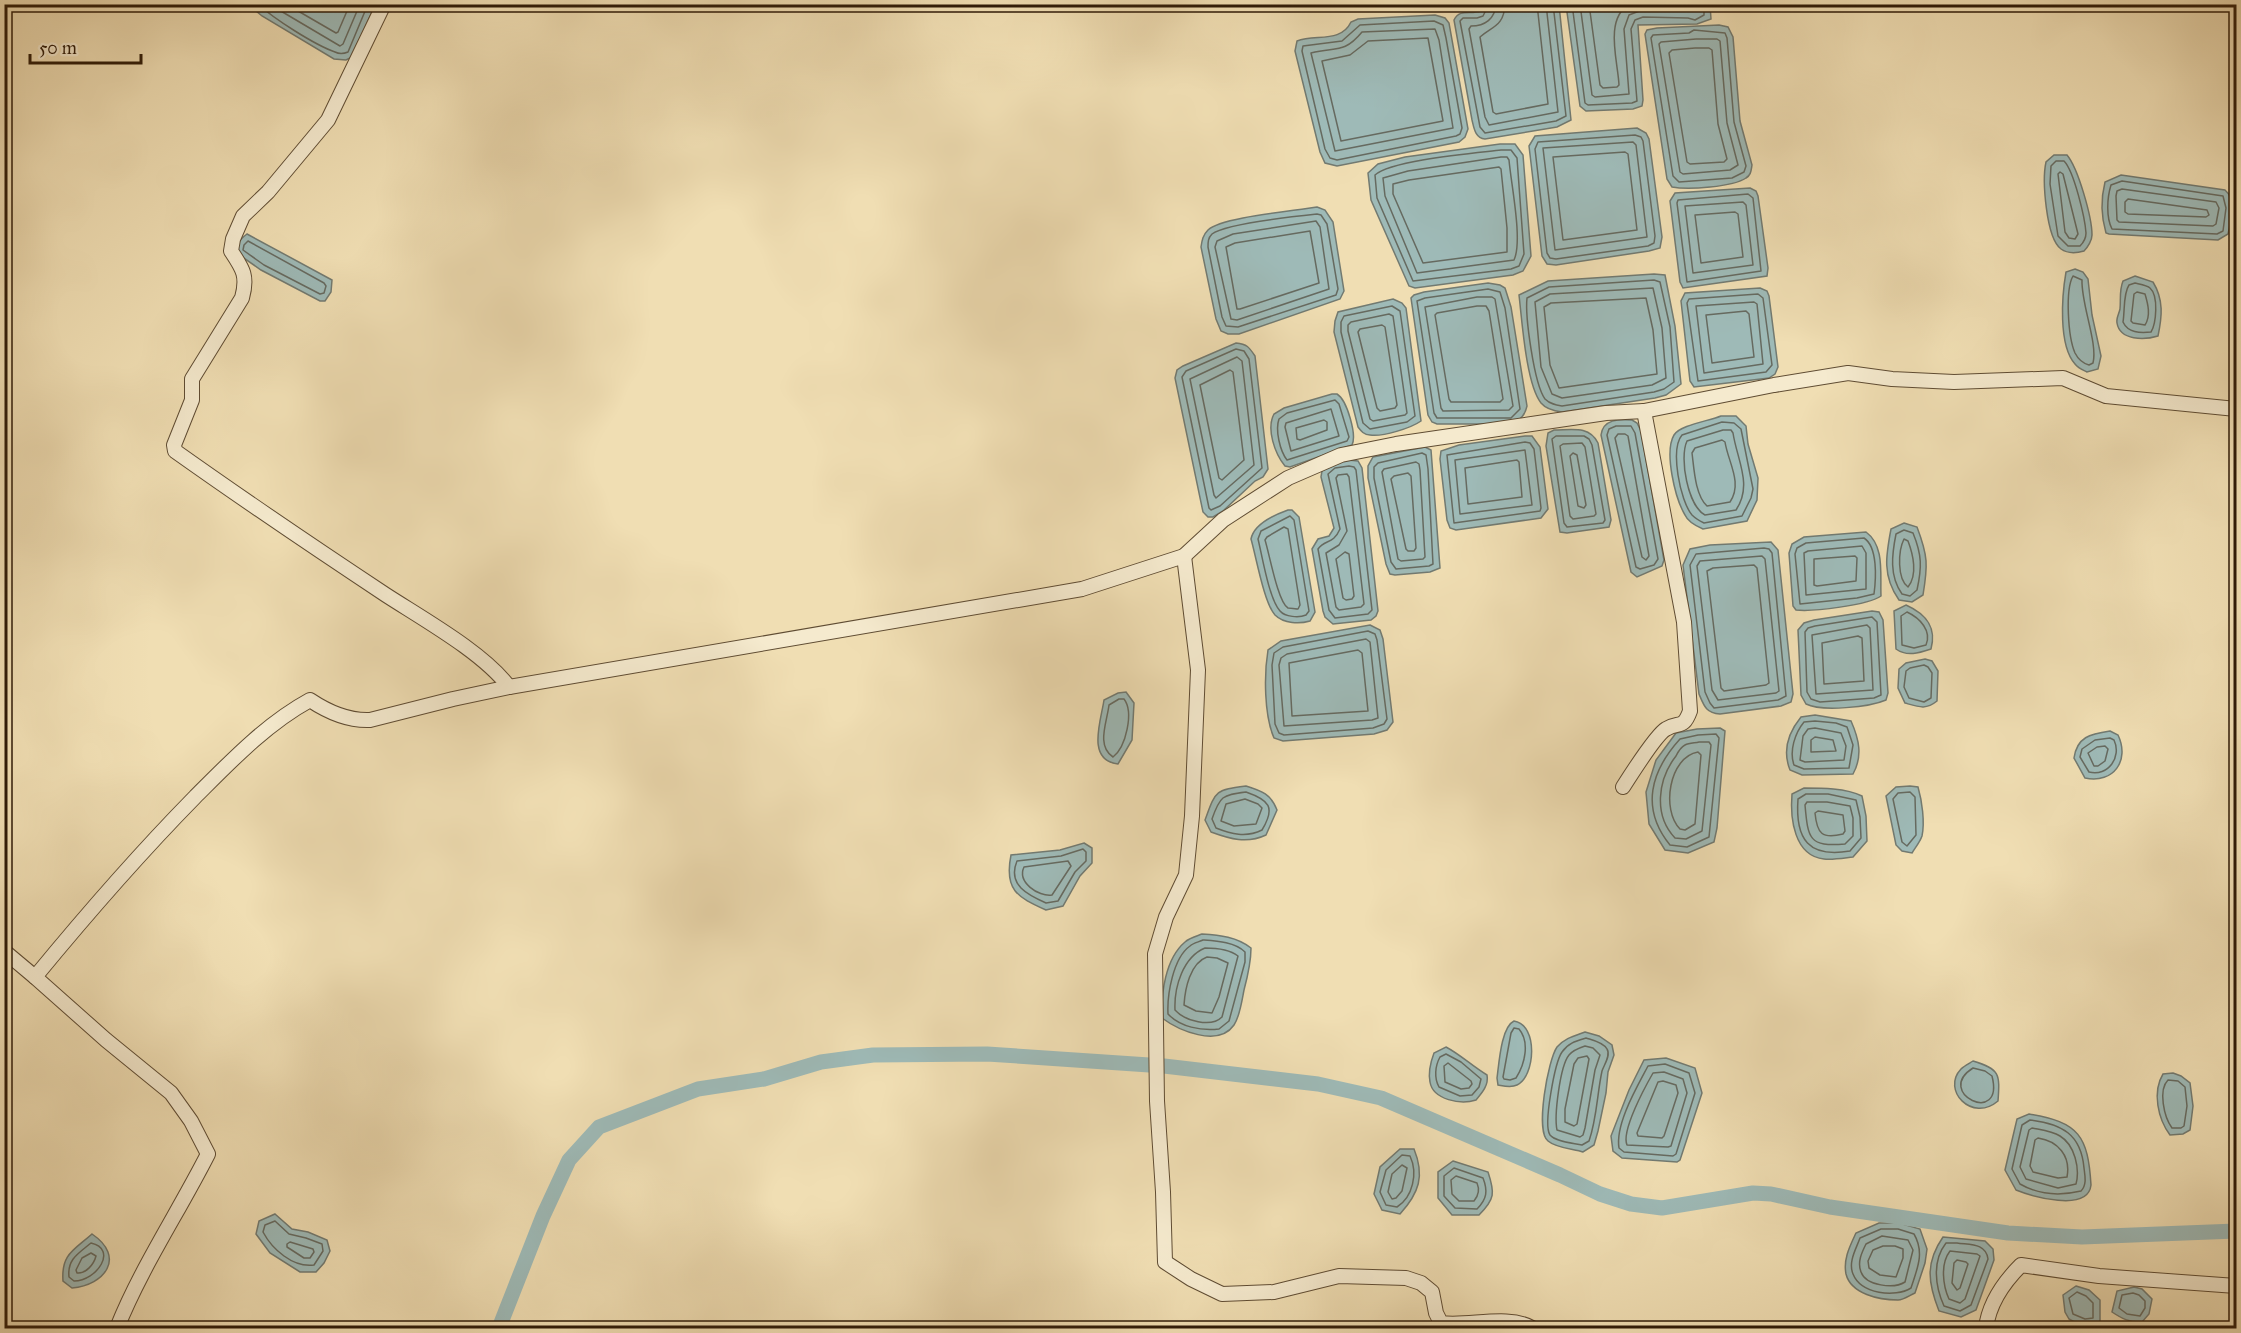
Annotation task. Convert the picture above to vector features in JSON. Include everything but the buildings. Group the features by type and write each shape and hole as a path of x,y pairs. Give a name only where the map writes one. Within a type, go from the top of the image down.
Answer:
{"street":[{"path":"384,4 328,120 268,192 243,216 233,239 231,251 244,272 246,283 242,298 192,379 192,400 174,445 175,451 454,640 499,673 509,687"},
{"path":"35,977 167,826 233,758 291,710 310,700 341,716 359,721 370,720 509,687 1083,589 1184,556 1223,520 1288,478 1341,456 1396,444 1606,413 1644,411 1774,384 1848,373 1954,382 2063,378 2106,396 2236,409"},
{"path":"1623,787 1665,729 1681,725 1686,721 1690,711 1684,622 1644,411"},
{"path":"1184,556 1198,670 1192,816 1186,874 1166,917 1155,954 1156,1052 1164,1192 1165,1262 1191,1279 1221,1294 1274,1292 1339,1276 1406,1278 1421,1283 1432,1292 1436,1313 1441,1323 1453,1325 1496,1322 1525,1324 1533,1329"},
{"path":"4,951 105,1040 171,1093 191,1121 208,1154 129,1298 117,1329"},
{"path":"1986,1329 1987,1318 2003,1283 2021,1265 2099,1276 2236,1286"}],"water":[{"path":"249,5 375,5 352,57 346,60 334,59 262,16"},
{"path":"1483,5 1559,5 1571,120 1557,127 1485,139 1477,135 1472,120 1454,20 1462,13 1481,11"},
{"path":"1566,5 1710,5 1711,19 1697,24 1638,25 1642,106 1633,109 1586,111 1580,106"},
{"path":"1435,15 1445,18 1449,23 1468,129 1465,137 1459,142 1337,166 1325,163 1320,152 1295,51 1297,41 1341,33 1351,22 1358,19"},
{"path":"1719,25 1728,27 1733,37 1740,121 1752,165 1750,173 1748,177 1740,181 1721,186 1672,187 1667,179 1645,34 1647,30 1657,28"},
{"path":"1637,128 1646,133 1649,139 1662,237 1660,248 1556,265 1547,264 1542,256 1529,146 1535,136"},
{"path":"1515,144 1523,155 1531,256 1523,271 1513,275 1415,288 1409,286 1371,200 1368,173 1378,164 1405,157"},
{"path":"2054,155 2067,155 2076,170 2084,193 2092,235 2084,251 2072,253 2064,251 2056,243 2052,233 2046,208 2045,170 2046,162"},
{"path":"2121,175 2225,190 2229,194 2232,205 2228,234 2218,240 2106,233 2102,207 2105,182"},
{"path":"1750,188 1756,191 1758,196 1768,268 1767,276 1683,288 1680,282 1670,201 1675,193"},
{"path":"1317,207 1325,210 1333,222 1344,291 1340,299 1239,334 1228,334 1221,331 1216,319 1201,247 1206,232 1227,221"},
{"path":"247,234 332,280 331,292 325,301 320,301 261,270 238,254 239,243"},
{"path":"2075,269 2083,272 2088,279 2092,315 2101,356 2098,369 2087,372 2076,365 2070,356 2064,333 2063,293 2066,272"},
{"path":"1665,275 1675,326 1681,384 1666,395 1655,398 1562,412 1543,405 1536,394 1528,367 1519,295 1548,281"},
{"path":"2135,276 2153,282 2157,289 2161,309 2158,336 2134,338 2119,329 2117,319 2123,281"},
{"path":"1488,283 1505,288 1511,307 1526,409 1513,424 1437,424 1432,422 1428,415 1411,298 1424,292"},
{"path":"1760,288 1767,291 1769,296 1778,367 1775,374 1769,378 1694,387 1690,381 1681,301 1685,293"},
{"path":"1393,299 1402,303 1406,308 1421,421 1382,435 1368,435 1358,427 1334,332 1335,321 1338,312"},
{"path":"1236,343 1247,346 1255,356 1268,469 1263,477 1255,481 1223,511 1213,517 1208,517 1203,512 1175,378 1177,370 1183,366"},
{"path":"1337,394 1341,398 1347,410 1352,426 1352,445 1290,467 1285,466 1278,455 1271,434 1274,414 1284,408"},
{"path":"1721,416 1736,416 1746,426 1748,444 1758,478 1757,500 1747,521 1703,529 1688,520 1681,507 1670,463 1671,443 1674,435 1682,429"},
{"path":"1632,420 1637,423 1641,431 1664,560 1662,566 1637,577 1631,572 1601,435 1605,426 1612,421"},
{"path":"1554,430 1585,431 1590,433 1598,443 1611,520 1609,527 1560,532 1546,446 1548,433"},
{"path":"1532,436 1540,447 1548,509 1541,518 1456,530 1450,528 1447,520 1441,451 1459,445"},
{"path":"1425,447 1431,450 1440,568 1430,572 1390,574 1368,478 1368,466 1373,457"},
{"path":"1358,461 1362,468 1378,611 1371,620 1333,624 1325,617 1323,611 1312,549 1318,539 1329,536 1334,528 1321,477 1322,471 1333,462"},
{"path":"1292,510 1299,517 1315,612 1310,621 1302,623 1283,620 1271,609 1251,539 1260,525 1271,517"},
{"path":"1904,523 1917,527 1926,561 1923,595 1912,602 1899,600 1890,582 1887,565 1891,529"},
{"path":"1866,532 1872,538 1879,553 1881,596 1840,607 1796,610 1793,606 1789,553 1792,544 1804,537"},
{"path":"1771,542 1778,550 1793,694 1791,702 1781,706 1720,714 1712,712 1704,705 1699,694 1683,565 1690,549 1710,545"},
{"path":"1906,605 1928,622 1932,634 1931,649 1909,654 1896,649 1894,611"},
{"path":"1872,611 1879,612 1883,620 1888,693 1886,700 1846,708 1823,708 1806,704 1801,695 1798,630 1804,623 1814,620"},
{"path":"1370,625 1380,630 1383,639 1393,722 1387,730 1374,734 1283,741 1274,738 1268,718 1266,694 1268,650 1281,641"},
{"path":"1925,659 1932,661 1938,671 1937,701 1922,707 1905,703 1898,688 1899,669 1906,663"},
{"path":"1126,692 1134,703 1132,740 1118,764 1108,761 1102,755 1099,748 1099,728 1104,700"},
{"path":"1815,715 1851,721 1859,748 1858,761 1853,774 1802,775 1790,770 1787,749 1793,729 1801,717"},
{"path":"1720,728 1725,731 1714,842 1688,853 1665,850 1649,824 1646,792 1656,760 1676,733"},
{"path":"2110,731 2118,735 2121,744 2122,753 2117,768 2104,777 2085,778 2074,758 2078,745 2091,735"},
{"path":"1246,786 1265,794 1272,800 1277,810 1266,835 1238,840 1211,832 1205,820 1218,793"},
{"path":"1896,787 1918,787 1923,818 1922,836 1912,853 1902,851 1896,845 1886,796"},
{"path":"1804,788 1841,790 1862,796 1867,841 1853,857 1824,859 1806,851 1800,843 1793,824 1792,794"},
{"path":"1084,843 1092,848 1092,863 1080,876 1063,906 1046,910 1027,901 1015,891 1009,877 1011,855 1060,850"},
{"path":"1202,934 1228,937 1251,948 1249,969 1238,1017 1227,1032 1218,1035 1198,1035 1188,1032 1162,1018 1162,998 1173,958 1178,949 1187,941"},
{"path":"1514,1021 1528,1032 1532,1051 1528,1072 1517,1085 1510,1087 1498,1085 1497,1078 1503,1038 1506,1030"},
{"path":"1585,1032 1599,1036 1612,1045 1614,1055 1608,1072 1606,1093 1594,1145 1583,1152 1560,1147 1548,1141 1544,1135 1543,1110 1553,1054 1566,1039"},
{"path":"1446,1047 1487,1075 1483,1092 1476,1100 1463,1102 1448,1100 1432,1088 1429,1074 1434,1053"},
{"path":"1666,1058 1695,1068 1702,1093 1680,1160 1677,1162 1622,1158 1613,1151 1611,1136 1629,1090 1644,1060"},
{"path":"1973,1061 1989,1067 1998,1079 1998,1101 1988,1107 1970,1106 1957,1094 1956,1077 1961,1069"},
{"path":"2173,1073 2190,1083 2193,1106 2190,1130 2183,1134 2170,1135 2162,1121 2157,1097 2163,1074"},
{"path":"2029,1114 2059,1122 2078,1134 2087,1154 2090,1168 2091,1185 2088,1194 2070,1200 2058,1200 2016,1190 2005,1170 2017,1119"},
{"path":"1400,1149 1414,1149 1419,1176 1412,1199 1400,1214 1382,1210 1374,1194 1380,1167"},
{"path":"1453,1161 1488,1172 1492,1185 1491,1200 1479,1215 1452,1215 1438,1198 1438,1172"},
{"path":"275,1214 292,1229 308,1232 327,1240 330,1251 316,1272 300,1272 270,1253 256,1234 259,1221"},
{"path":"1879,1223 1899,1223 1920,1229 1927,1249 1915,1293 1902,1299 1883,1299 1860,1291 1849,1281 1846,1274 1846,1258 1856,1233"},
{"path":"92,1234 108,1252 107,1268 94,1282 72,1288 63,1281 64,1265 70,1253"},
{"path":"1943,1237 1985,1241 1993,1249 1994,1260 1976,1310 1961,1317 1939,1311 1932,1291 1931,1264 1937,1246"},
{"path":"2076,1286 2089,1290 2100,1300 2100,1322 2084,1325 2069,1319 2065,1312 2063,1295"},
{"path":"2134,1287 2142,1289 2152,1299 2149,1314 2142,1322 2126,1320 2112,1312 2117,1291"}],"waterway":[{"path":"499,1328 543,1216 569,1160 599,1127 698,1089 764,1079 821,1062 873,1055 987,1054 1164,1066 1318,1084 1381,1098 1600,1194 1631,1204 1662,1208 1753,1193 1771,1194 1830,1207 2008,1233 2082,1237 2236,1231"}]}
